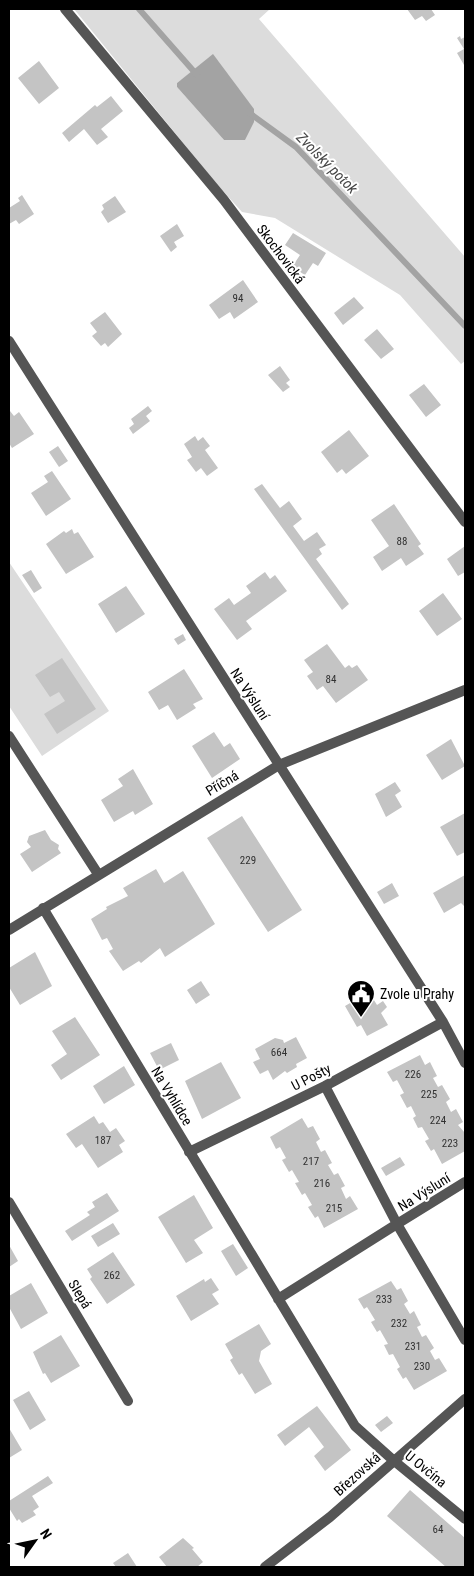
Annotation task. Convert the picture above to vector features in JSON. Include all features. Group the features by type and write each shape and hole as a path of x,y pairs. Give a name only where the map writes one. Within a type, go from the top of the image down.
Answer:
{"street":[{"name":"Skochovická","path":"65,9 224,200 465,522"},
{"name":"Na Výsluní","path":"9,341 444,1022 465,1063"},
{"name":"Příčná","path":"9,930 279,765 465,690"},
{"path":"9,736 98,874"},
{"name":"Na Vyhlídce","path":"43,908 355,1426 393,1460"},
{"name":"U Pošty","path":"190,1152 325,1086 444,1022"},
{"path":"325,1086 397,1224 465,1340"},
{"name":"Na Výsluní","path":"397,1224 465,1182"},
{"name":"Slepá","path":"9,1202 128,1402"},
{"path":"278,1299 397,1224"},
{"name":"Březovská","path":"265,1567 330,1517 465,1399"},
{"name":"U Ovčína","path":"393,1460 465,1519"}],"shaded area":[{"path":"74,9 270,9 259,19 465,257 465,361 461,364 400,295 275,218 242,212 215,182","holes":["213,55 224,140 177,87 177,83"]},
{"path":"213,54 254,109 254,122 245,140 224,140 177,87 177,83"},
{"path":"9,562 109,711 42,756 9,706"}],"building":[{"path":"407,9 431,9 435,15 426,21 422,16 415,20"},
{"path":"460,36 461,39 465,37 464,65 457,53 464,49 457,38"},
{"path":"39,61 59,88 39,104 18,78"},
{"path":"111,96 123,111 101,129 108,137 97,145 84,129 69,142 62,133 95,105 97,107"},
{"path":"22,195 34,214 19,224 16,220 9,224 9,208 20,201 18,198"},
{"path":"115,196 126,212 108,223 101,212 104,209 102,205"},
{"path":"177,224 184,236 174,242 177,247 171,252 160,236"},
{"path":"293,233 326,253 318,266 313,263 305,275 292,267 300,255 285,245"},
{"path":"243,280 258,302 234,319 230,312 219,319 209,305"},
{"path":"354,297 364,308 343,325 334,313"},
{"path":"105,312 122,334 108,347 105,343 101,346 92,336 97,332 90,323"},
{"path":"377,329 394,349 381,359 364,340"},
{"path":"280,366 290,380 286,383 290,387 283,392 268,375"},
{"path":"424,384 441,405 426,417 409,395"},
{"path":"148,406 152,411 146,416 150,421 133,434 129,428 134,424 131,419"},
{"path":"10,411 14,416 19,412 34,434 12,448 9,443"},
{"path":"349,430 369,456 346,474 342,469 337,473 321,452"},
{"path":"195,436 198,441 203,437 210,446 205,450 218,468 207,476 201,468 196,472 187,460 192,457 184,444"},
{"path":"58,446 68,461 59,467 49,452"},
{"path":"52,471 71,499 46,516 31,493 48,482 44,476"},
{"path":"262,484 280,508 289,501 302,519 293,526 304,541 317,532 326,545 319,549 322,554 316,559 349,604 342,610 254,489"},
{"path":"394,504 421,544 418,546 424,554 406,566 401,558 382,571 373,557 389,546 371,520"},
{"path":"72,529 74,534 78,532 94,557 66,574 46,544 64,531 66,533"},
{"path":"465,546 465,572 458,576 447,559"},
{"path":"31,570 42,588 34,593 22,575"},
{"path":"265,572 270,579 275,575 287,591 246,621 252,629 237,640 214,609 229,598 234,605 251,593 246,586"},
{"path":"126,586 145,614 116,633 98,604"},
{"path":"443,593 462,619 437,636 419,611"},
{"path":"183,634 186,640 178,645 174,639"},
{"path":"327,644 345,668 349,665 352,668 357,665 368,680 336,703 323,686 317,690 307,676 313,672 304,660"},
{"path":"62,658 96,709 57,734 44,714 65,701 59,692 50,697 35,675"},
{"path":"184,669 203,699 193,704 196,708 177,720 168,705 159,710 148,692"},
{"path":"214,732 224,747 230,743 240,759 212,778 192,746"},
{"path":"451,739 465,766 442,780 426,755"},
{"path":"133,769 153,804 135,815 133,811 114,822 101,800 123,786 118,779"},
{"path":"395,782 401,791 395,795 402,807 386,817 375,794"},
{"path":"465,813 465,852 457,856 440,827"},
{"path":"242,816 302,910 268,932 207,838"},
{"path":"45,830 51,840 59,845 58,849 61,853 32,872 20,854 31,847 27,842 29,836"},
{"path":"156,869 164,883 183,871 215,924 165,957 160,948 141,963 139,961 123,971 109,951 113,949 107,938 102,940 91,919 107,909 106,907 128,896 123,888"},
{"path":"465,875 465,907 461,903 444,913 433,893"},
{"path":"392,883 399,896 384,904 377,892"},
{"path":"35,952 52,986 20,1005 9,987 9,968"},
{"path":"201,981 210,995 196,1004 187,990"},
{"path":"369,992 377,1005 383,1001 387,1007 381,1013 388,1025 367,1036 361,1025 357,1027 345,1006"},
{"path":"75,1017 100,1055 61,1080 51,1065 67,1054 52,1031"},
{"path":"296,1037 307,1058 296,1064 297,1067 287,1073 285,1071 273,1080 268,1070 260,1074 253,1062 260,1059 255,1049 275,1038 283,1040 284,1043"},
{"path":"171,1043 179,1060 159,1070 150,1053"},
{"path":"420,1055 425,1065 430,1062 437,1076 433,1078 438,1087 442,1085 450,1099 446,1102 451,1112 456,1109 463,1122 458,1125 465,1133 465,1151 442,1164 434,1149 431,1151 425,1141 429,1139 422,1127 418,1128 413,1118 416,1116 411,1106 407,1108 400,1095 404,1093 397,1080 393,1082 387,1072"},
{"path":"221,1062 241,1098 202,1119 185,1081"},
{"path":"124,1066 135,1085 104,1104 93,1086"},
{"path":"94,1116 99,1124 103,1122 110,1132 116,1128 125,1141 119,1145 123,1152 98,1168 82,1144 76,1148 66,1134"},
{"path":"302,1118 308,1128 313,1126 320,1139 316,1142 321,1152 325,1150 332,1163 328,1165 334,1175 338,1173 345,1186 341,1188 346,1199 350,1196 358,1209 324,1228 318,1216 315,1218 308,1207 312,1205 305,1193 302,1195 295,1183 299,1182 292,1170 289,1172 282,1160 286,1158 280,1147 276,1149 270,1137"},
{"path":"400,1157 405,1165 386,1176 381,1168"},
{"path":"107,1193 119,1211 72,1241 65,1231 90,1215 87,1212 95,1207 92,1202"},
{"path":"194,1195 213,1228 194,1240 203,1253 186,1263 158,1217"},
{"path":"113,1223 120,1234 98,1247 91,1236"},
{"path":"233,1244 248,1268 236,1276 221,1251"},
{"path":"9,1245 18,1261 9,1267"},
{"path":"113,1252 135,1285 107,1304 90,1279 92,1277 87,1269"},
{"path":"211,1278 219,1290 212,1294 219,1304 191,1321 176,1296 204,1279 205,1282"},
{"path":"391,1281 397,1290 401,1288 408,1301 404,1304 410,1314 414,1311 421,1325 417,1327 422,1337 426,1335 434,1348 430,1351 435,1360 439,1358 447,1371 414,1390 406,1377 403,1379 397,1369 400,1367 393,1354 389,1355 384,1345 388,1344 380,1330 377,1332 371,1322 375,1320 367,1307 364,1309 358,1299"},
{"path":"31,1283 48,1313 21,1329 9,1307 9,1296"},
{"path":"259,1324 271,1344 261,1351 259,1361 272,1384 255,1394 242,1373 239,1375 230,1360 233,1358 225,1344"},
{"path":"61,1335 80,1366 51,1383 45,1373 43,1374 33,1352"},
{"path":"29,1391 46,1420 30,1430 13,1400"},
{"path":"317,1406 351,1450 325,1471 314,1456 324,1447 309,1427 285,1446 277,1435"},
{"path":"387,1416 393,1423 381,1432 375,1425"},
{"path":"9,1428 22,1450 9,1458"},
{"path":"48,1476 53,1483 32,1496 39,1507 33,1511 36,1515 22,1523 19,1519 17,1521 9,1508 9,1501"},
{"path":"410,1490 465,1538 465,1567 446,1567 387,1516"},
{"path":"183,1538 194,1548 192,1549 203,1562 197,1567 167,1567 159,1557"},
{"path":"128,1553 137,1567 116,1567 113,1563"}],"waterway":[{"name":"Zvolský potok","path":"139,9 197,75"},
{"name":"Zvolský potok","path":"248,112 296,147 465,326"}],"place":[{"name":"Zvole u Prahy","path":"361,1018"}]}
